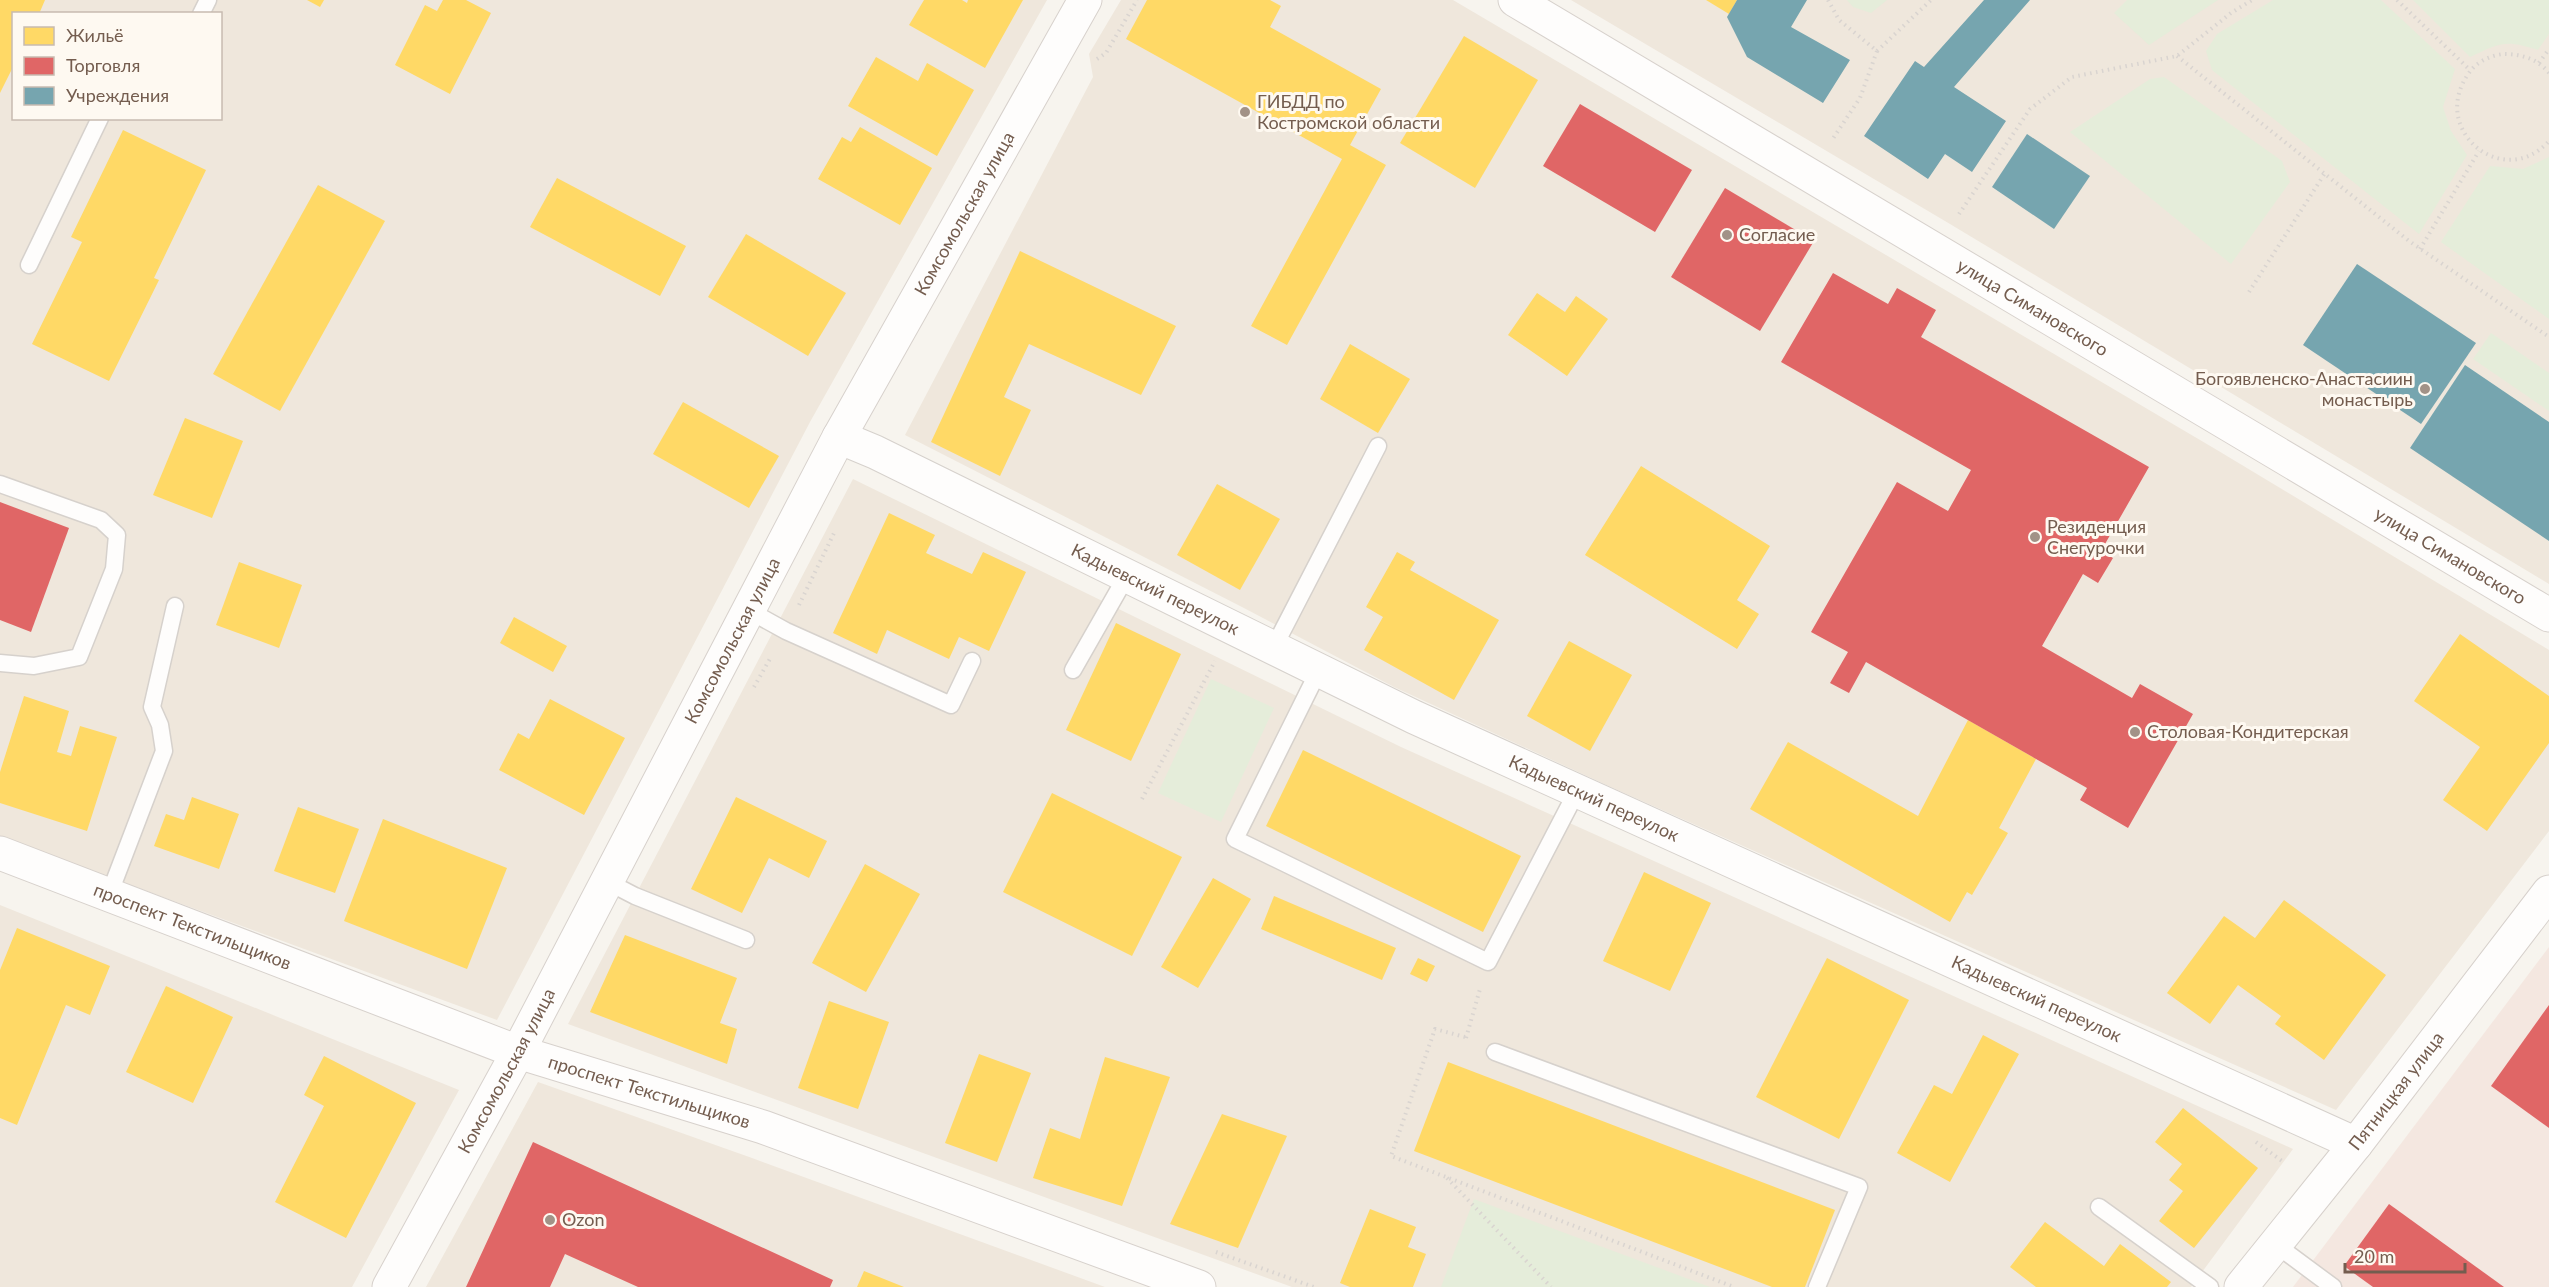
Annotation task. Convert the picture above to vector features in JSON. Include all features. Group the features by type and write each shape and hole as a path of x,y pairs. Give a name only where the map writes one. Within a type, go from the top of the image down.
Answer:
{"street":[{"name":"Комсомольская улица","path":"389,1287 518,1052 839,437 1084,0"},
{"name":"улица Симановского","path":"1515,0 2549,615"},
{"name":"Кадыевский переулок","path":"839,437 875,452 1318,672 2356,1144"},
{"name":"проспект Текстильщиков","path":"0,853 518,1052 763,1127 1199,1287"},
{"name":"Пятницкая улица","path":"2241,1287 2356,1144 2549,892"}],"lane":[{"path":"28,265 99,120"},
{"path":"1274,649 1378,446"},
{"path":"0,484 101,520 117,535 114,569 79,657 34,666 0,663"},
{"path":"1073,670 1126,577"},
{"path":"109,895 164,751 160,725 152,707 175,606"},
{"path":"748,610 786,631 951,705 972,661"},
{"path":"1318,672 1236,839 1488,962 1577,791"},
{"path":"606,881 635,896 746,940"},
{"path":"1495,1052 1859,1186 1817,1287"},
{"path":"2099,1207 2210,1287"},
{"path":"2275,1244 2332,1287"}],"path":[{"path":"1096,60 1106,53 1137,0"},
{"path":"1828,0 1839,20 1877,51"},
{"path":"1832,140 1860,98 1877,51 1931,0"},
{"path":"1959,214 2030,109 2072,77 2177,56 2230,14 2252,0"},
{"path":"2397,0 2470,70"},
{"path":"2539,63 2549,49"},
{"path":"2548,143 2532,154 2515,159 2497,158 2479,151 2466,138 2458,122 2456,103 2460,85 2470,70 2484,60 2500,54 2516,54 2539,63 2549,72"},
{"path":"2177,56 2420,249 2549,338"},
{"path":"2420,249 2479,151"},
{"path":"2249,292 2325,173"},
{"path":"751,692 786,631 838,526"},
{"path":"1142,799 1232,629"},
{"path":"1465,1037 1488,962"},
{"path":"1495,1052 1465,1037 1435,1029 1391,1156 1734,1287"},
{"path":"1444,1175 1551,1287"},
{"path":"1211,1250 1314,1287"}],"shaded area":[{"path":"0,0 1047,0 810,422 497,1020 0,837"},
{"path":"1121,0 1453,0 2217,450 2549,650 2549,831 2336,1110 1613,788 1394,687 905,435 1093,77 1089,54"},
{"name":"Богоявленско-Анастасиин монастырь","path":"1571,0 2549,0 2549,584 1950,224"},
{"path":"853,479 1401,747 2293,1149 2191,1287 1292,1287 568,1024"},
{"path":"0,905 459,1090 352,1287 0,1287"},
{"path":"2549,947 2549,1287 2293,1287"},
{"path":"538,1082 752,1158 1105,1287 426,1287"}],"green space":[{"path":"1847,0 1887,0 1871,13 1853,7"},
{"path":"2127,0 2218,0 2149,45 2114,13"},
{"path":"2273,0 2381,0 2455,69 2443,107 2451,131 2467,155 2419,234 2212,70 2206,51 2217,34"},
{"path":"2413,0 2549,0 2549,34 2538,50 2517,44 2502,44 2470,57"},
{"path":"2164,77 2282,161 2290,182 2231,264 2070,132 2150,79"},
{"path":"2549,157 2549,319 2441,242 2490,166 2523,169"},
{"path":"2491,333 2549,373 2549,411 2473,359"},
{"path":"1211,679 1274,708 1221,822 1158,793"},
{"path":"1474,1199 1710,1287 1441,1287"}],"building: Жильё":[{"path":"0,0 45,0 40,12 12,12 12,69 0,93"},
{"path":"307,0 324,0 320,7"},
{"path":"443,0 466,0 491,13 450,94 395,65 425,5 437,11"},
{"path":"924,0 962,0 967,3 968,0 1023,0 985,68 909,25"},
{"path":"1147,0 1270,0 1281,6 1270,27 1381,89 1350,145 1386,165 1287,345 1251,326 1342,159 1126,39"},
{"path":"1706,0 1737,0 1729,14"},
{"path":"1464,36 1538,80 1475,188 1400,143"},
{"path":"876,57 918,81 927,63 974,90 937,156 848,106"},
{"path":"860,127 932,168 900,225 818,179 842,137 851,142"},
{"path":"123,130 206,170 154,278 159,280 109,381 32,344 82,242 71,237"},
{"path":"557,178 686,246 660,296 530,227"},
{"path":"318,185 385,221 280,411 213,374"},
{"path":"746,234 846,293 808,356 708,297"},
{"path":"1020,251 1176,326 1141,395 1029,344 1004,397 1031,410 1000,476 931,442"},
{"path":"1537,293 1565,312 1576,296 1608,319 1567,376 1508,335"},
{"path":"1350,344 1410,379 1378,433 1320,399"},
{"path":"683,402 779,456 749,508 653,454"},
{"path":"185,418 243,441 212,518 153,495"},
{"path":"1641,466 1770,546 1737,600 1759,614 1737,649 1585,555"},
{"path":"1217,484 1280,519 1240,590 1177,555"},
{"path":"889,513 935,535 926,553 972,574 983,552 1026,572 989,651 959,637 949,659 887,630 877,654 833,633"},
{"path":"1397,552 1415,562 1410,570 1499,620 1454,700 1364,650 1383,617 1366,607"},
{"path":"239,562 302,585 279,648 216,625"},
{"path":"514,617 567,646 553,672 500,643"},
{"path":"1116,623 1181,654 1131,761 1066,730"},
{"path":"2460,634 2549,696 2549,743 2487,831 2443,800 2480,747 2414,701"},
{"path":"1569,641 1632,675 1590,751 1527,716"},
{"path":"24,696 69,711 57,752 71,756 80,726 117,737 87,831 0,803 0,772"},
{"path":"550,699 625,738 584,815 499,770 518,733 529,739"},
{"path":"1968,720 2036,759 1999,828 2008,833 1972,895 1967,892 1950,922 1750,809 1788,742 1918,816"},
{"path":"1303,750 1521,856 1483,932 1266,826"},
{"path":"1052,793 1182,857 1132,956 1003,892"},
{"path":"192,797 239,814 219,869 154,846 166,814 184,820"},
{"path":"736,797 827,841 809,878 769,858 742,913 691,889"},
{"path":"298,807 359,829 335,893 274,871"},
{"path":"383,819 507,868 467,969 344,921"},
{"path":"865,864 920,894 866,992 812,963"},
{"path":"1644,872 1711,903 1670,991 1603,961"},
{"path":"1213,878 1251,899 1198,988 1161,967"},
{"path":"1274,896 1396,948 1382,980 1261,929"},
{"path":"2284,900 2386,975 2324,1060 2275,1024 2281,1016 2238,985 2210,1024 2167,993 2224,916 2255,938"},
{"path":"17,928 110,966 90,1015 66,1005 17,1125 0,1118 0,970"},
{"path":"625,935 737,978 720,1023 737,1029 727,1064 590,1012"},
{"path":"1418,958 1435,966 1427,982 1410,974"},
{"path":"1827,958 1909,1000 1839,1139 1756,1097"},
{"path":"166,986 233,1017 193,1103 126,1072"},
{"path":"829,1001 889,1022 858,1109 798,1088"},
{"path":"1983,1035 2019,1054 1950,1182 1897,1153 1934,1085 1952,1094"},
{"path":"979,1054 1031,1073 997,1162 945,1143"},
{"path":"324,1056 416,1103 346,1238 275,1202 324,1106 304,1095"},
{"path":"1105,1057 1170,1077 1122,1206 1033,1178 1050,1128 1080,1139"},
{"path":"1448,1062 1835,1210 1805,1287 1772,1287 1414,1151"},
{"path":"2183,1108 2258,1168 2194,1248 2159,1221 2183,1191 2169,1180 2182,1164 2155,1142"},
{"path":"1222,1114 1287,1136 1238,1248 1170,1224"},
{"path":"1370,1209 1416,1227 1408,1247 1426,1254 1413,1287 1350,1287 1340,1283"},
{"path":"2045,1222 2104,1266 2120,1244 2171,1282 2167,1287 2036,1287 2010,1267"},
{"path":"864,1271 904,1287 857,1287"}],"building: Торговля":[{"path":"1580,104 1692,170 1655,232 1543,166"},
{"path":"1725,188 1814,241 1760,331 1671,277"},
{"path":"1833,273 1888,304 1897,288 1936,310 1921,337 2149,467 2101,551 2113,558 2098,583 2083,574 2042,646 2132,698 2140,684 2193,714 2128,828 2080,800 2087,788 1866,662 1849,693 1830,683 1848,652 1811,632 1897,482 1948,511 1971,470 1781,362"},
{"path":"0,502 69,528 31,632 0,620"},
{"path":"2549,1005 2549,1128 2491,1086"},
{"path":"533,1142 833,1280 830,1287 638,1287 565,1254 550,1287 466,1287"},
{"path":"2389,1204 2504,1287 2373,1287 2344,1266"}],"building: Учреждения":[{"path":"1737,0 1807,0 1791,27 1850,60 1823,103 1747,57 1727,17"},
{"path":"1984,0 2030,0 1954,87 2006,121 1972,172 1945,154 1928,179 1864,136 1915,61 1924,67"},
{"path":"2027,134 2090,176 2054,229 1992,187"},
{"path":"2357,264 2476,343 2421,424 2303,345"},
{"path":"2465,365 2549,422 2549,541 2410,448"}],"place":[{"name":"ГИБДД по Костромской области","path":"1245,112"},
{"name":"Согласие","path":"1727,235"},
{"name":"Богоявленско-Анастасиин монастырь","path":"2425,389"},
{"name":"Резиденция Снегурочки","path":"2035,537"},
{"name":"Столовая-Кондитерская","path":"2135,732"},
{"name":"Ozon","path":"550,1220"}]}
